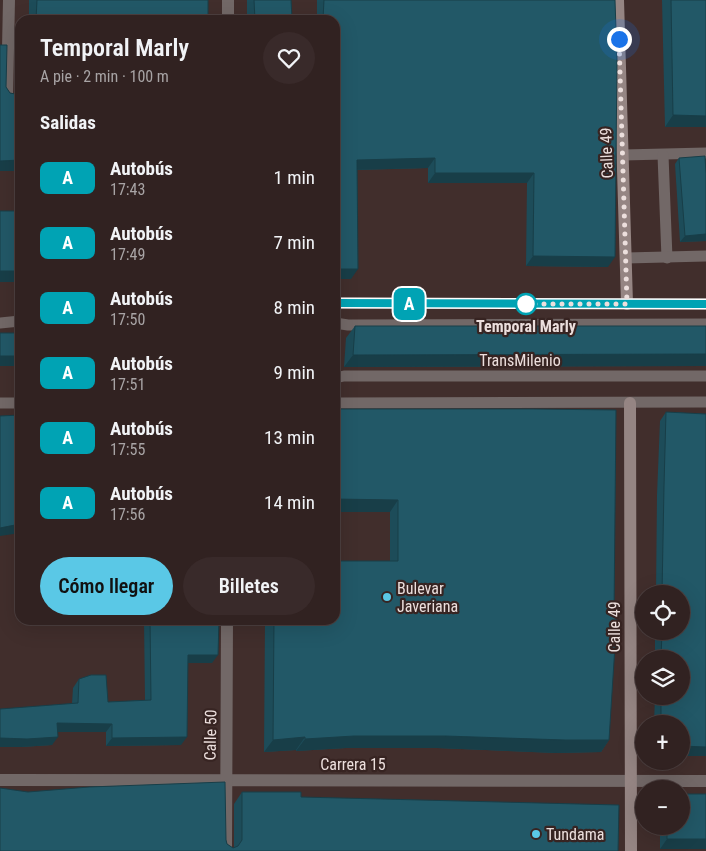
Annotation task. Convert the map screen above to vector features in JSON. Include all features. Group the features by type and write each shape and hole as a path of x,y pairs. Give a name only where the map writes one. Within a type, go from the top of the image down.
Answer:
{"street":[{"path":"8,97 9,0"},
{"path":"228,0 228,15"},
{"name":"Calle 49","path":"618,0 627,304"},
{"name":"Calle 49","path":"630,402 631,851"},
{"name":"Calle 50","path":"226,851 227,625"},
{"name":"Carrera 15","path":"0,780 706,781"}],"lane":[{"path":"623,155 706,153"},
{"path":"663,154 667,258"},
{"path":"626,258 706,256"},
{"path":"340,303 706,304"},
{"path":"0,323 15,322"},
{"path":"340,324 706,324"},
{"name":"TransMilenio","path":"340,377 706,376"},
{"path":"340,403 706,402"},
{"path":"0,403 15,403"}],"building":[{"path":"37,0 208,0 208,15 36,15"},
{"path":"254,0 291,0 292,15 255,15"},
{"path":"324,0 615,0 617,60 615,257 533,256 534,173 435,173 435,158 357,160 358,269 340,269 340,15 323,15"},
{"path":"671,0 706,0 706,116 673,115"},
{"path":"0,45 7,45 6,87 10,93 15,94 15,160 0,161"},
{"path":"705,156 706,234 685,236 679,158"},
{"path":"0,211 15,211 15,271 0,271"},
{"path":"355,326 706,326 706,354 353,355"},
{"path":"0,333 15,333 15,356 0,356"},
{"path":"340,409 616,410 614,614 617,614 609,740 354,736 273,740 274,625 340,625 340,561 398,561 398,500 340,499"},
{"path":"666,412 706,414 706,747 690,746 690,715 661,715 661,705 690,705 690,650 661,650 662,640 690,640 690,585 662,585"},
{"path":"15,415 15,525 0,528 0,416"},
{"path":"150,625 219,625 218,655 188,655 187,737 112,738 112,724 57,723 58,737 0,738 0,709 78,703 79,679 91,675 106,675 108,702 151,700"},
{"path":"225,782 226,840 227,844 233,848 238,846 242,840 242,792 301,792 301,797 619,805 618,851 0,851 0,788 28,792 89,787"},
{"path":"690,794 706,794 706,839 667,839 667,835 690,835"}],"bus line":[{"name":"A","path":"340,303 706,304"}],"place":[{"name":"Temporal Marly","path":"526,304"},
{"name":"Bulevar Javeriana","path":"387,597"},
{"name":"Tundama","path":"536,834"}],"route":[{"path":"526,304 627,304 619,39"}]}
